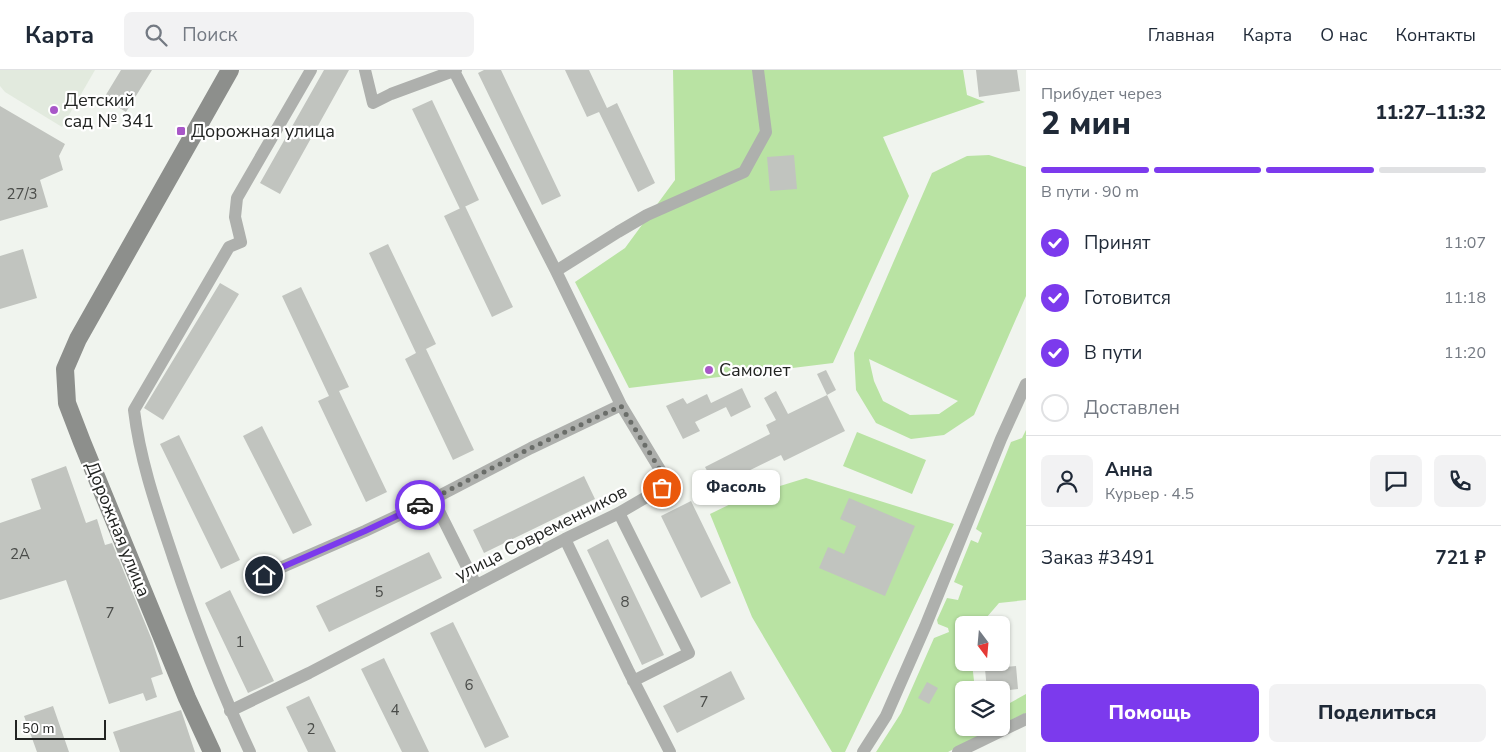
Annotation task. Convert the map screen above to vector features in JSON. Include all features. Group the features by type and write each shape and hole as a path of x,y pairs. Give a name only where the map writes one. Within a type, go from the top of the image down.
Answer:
{"street":[{"name":"Дорожная улица","path":"212,752 187,698 67,403 65,369 78,339 230,70"},
{"path":"250,752 230,711 187,598 151,492 137,438 134,410 229,247 240,242 235,217 237,198 311,70"},
{"path":"365,70 373,103 391,94 455,70"},
{"name":"улица Современников","path":"230,711 309,673 476,585 619,513 662,488 665,478 621,406 556,271 455,70"},
{"path":"556,271 647,215 744,172 766,132 758,70"},
{"path":"863,752 890,707 1026,384"},
{"path":"264,575 433,499 531,448 621,406"},
{"path":"433,499 476,585"},
{"path":"619,513 689,653 633,681"},
{"path":"566,539 633,681 670,752"},
{"path":"958,752 1026,719"}],"shaded area":[{"name":"Детский сад № 341","path":"0,70 95,70 62,127 5,92 0,86"}],"green space":[{"path":"673,70 963,70 967,95 985,102 883,137 909,196 833,363 629,388 575,282 625,248 675,180"},
{"path":"989,155 1026,167 1026,296 974,415 944,435 911,439 876,423 856,390 854,353 932,173 967,156","holes":["869,359 958,401 939,414 910,415 883,401 874,381"]},
{"path":"1026,430 1026,600 999,603 988,616 955,616 955,671 973,671 974,681 955,681 955,736 979,736 948,752 876,752 901,713 934,638 949,632 948,628 938,624 937,620 947,598 958,600 963,586 954,582 971,540 978,543 982,533 976,529 1011,442 1022,438"},
{"path":"857,432 926,460 912,494 843,466"},
{"path":"806,478 954,524 845,752 832,752 752,617 710,514 747,496"},
{"path":"1026,694 1026,713 1010,721 1010,703"}],"building":[{"path":"121,70 152,70 126,112 104,98"},
{"path":"324,70 349,70 280,194 260,183"},
{"path":"484,70 501,70 561,196 542,205 478,73"},
{"path":"565,70 589,70 607,108 617,103 655,183 638,192 599,112 587,117"},
{"path":"976,70 1017,70 1020,91 979,97"},
{"path":"432,100 479,200 460,209 412,109"},
{"path":"0,106 65,144 59,156 63,170 40,180 48,207 0,221"},
{"path":"794,155 797,189 770,191 767,157"},
{"path":"465,206 513,307 492,317 444,216"},
{"path":"388,244 436,344 426,349 474,450 453,460 405,359 416,353 369,253"},
{"path":"23,249 37,298 0,309 0,256"},
{"path":"220,283 239,294 163,420 144,408"},
{"path":"301,287 349,387 339,391 387,492 366,502 318,401 329,396 282,296"},
{"path":"826,370 836,390 827,395 817,374"},
{"path":"742,388 751,407 731,417 726,407 695,422 700,431 683,439 666,406 683,398 687,404 707,394 711,403"},
{"path":"776,391 788,414 827,395 845,431 784,461 781,455 716,487 705,467 770,434 766,425 776,420 764,398"},
{"path":"262,426 312,525 293,534 243,436"},
{"path":"179,435 240,560 221,569 160,444"},
{"path":"66,466 86,523 97,519 105,545 112,543 152,640 163,674 151,678 157,697 146,701 143,693 109,704 66,580 0,600 0,523 41,509 31,479"},
{"path":"584,476 595,499 484,553 473,530"},
{"path":"849,498 915,526 885,596 819,568 828,547 844,554 856,526 840,519"},
{"path":"691,501 731,583 701,598 661,516"},
{"path":"608,539 664,655 642,665 587,550"},
{"path":"429,552 442,578 329,632 316,606"},
{"path":"230,590 274,681 248,693 205,603"},
{"path":"453,622 509,737 485,748 430,633"},
{"path":"384,658 429,752 402,752 361,669"},
{"path":"1016,666 1018,689 1010,690 1010,681 986,681 985,671 1010,671 1010,667"},
{"path":"731,671 745,699 677,733 663,706"},
{"path":"927,682 938,688 929,704 918,698"},
{"path":"309,696 336,752 308,752 286,707"},
{"path":"53,706 69,752 37,752 24,716"},
{"path":"181,710 195,752 120,752 113,732"}],"way so far":[{"path":"420,505 531,448 621,406 665,478 662,488"}],"place":[{"name":"Детский сад № 341","path":"54,110"},
{"name":"Дорожная улица","path":"181,131"},
{"name":"Самолет","path":"709,370"},
{"name":"Фасоль","path":"662,488"}],"route":[{"path":"264,575 420,505"}]}
